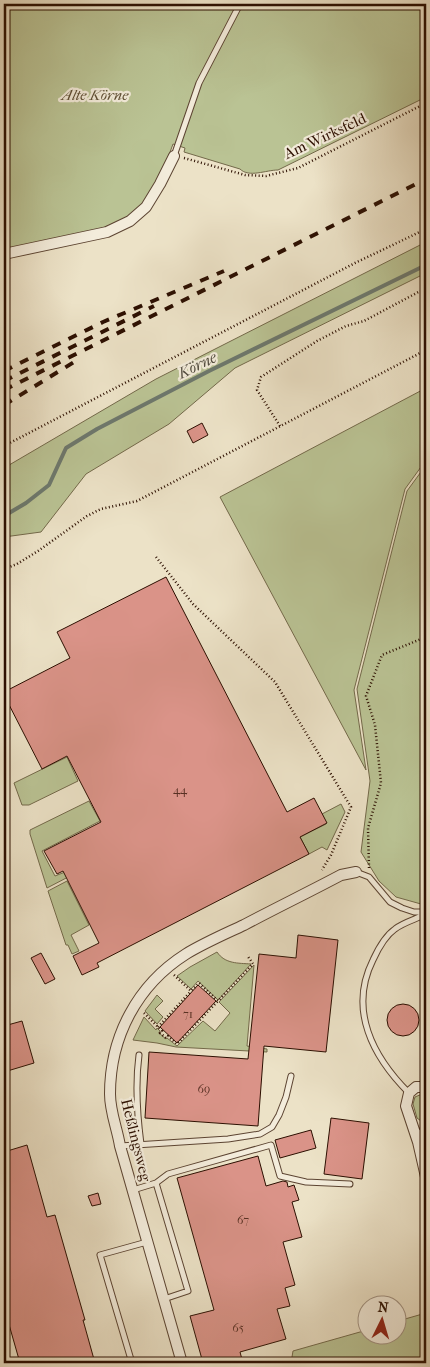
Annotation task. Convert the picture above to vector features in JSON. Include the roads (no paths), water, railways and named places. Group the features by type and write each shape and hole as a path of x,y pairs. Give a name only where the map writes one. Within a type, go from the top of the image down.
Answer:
{"street":[{"path":"4,254 107,232 130,221 146,207 174,156"},
{"name":"Heßlingsweg","path":"182,1363 120,1146 110,1096 112,1065 119,1036 140,997 153,982 186,954 341,875 356,872"},
{"path":"426,1087 416,1086 406,1098 406,1106 418,1142 426,1177"},
{"path":"418,1142 426,1129"}],"lane":[{"path":"174,156 199,82 240,4"},
{"path":"356,872 369,878 390,902 414,912 426,913"},
{"path":"409,1093 392,1076 378,1056 368,1032 363,1008 370,967 380,946 395,929 426,913"},
{"path":"139,1055 136,1077 136,1103 141,1144"},
{"path":"120,1146 228,1139 260,1134 272,1127 279,1115 291,1076"},
{"path":"133,1190 156,1183 168,1174 271,1144 280,1176 306,1182 350,1184"},
{"path":"156,1183 188,1290 163,1299"},
{"path":"132,1363 100,1256 147,1242"}],"waterway":[{"name":"Körne","path":"4,516 26,503 49,485 66,448 97,429 209,371 426,265"}],"railway":[{"path":"4,390 426,179"},
{"path":"4,371 103,322 224,271"},
{"path":"4,381 154,306"},
{"path":"4,405 79,359"}],"park label":[{"name":"Alte Körne","path":"95,95"}]}
